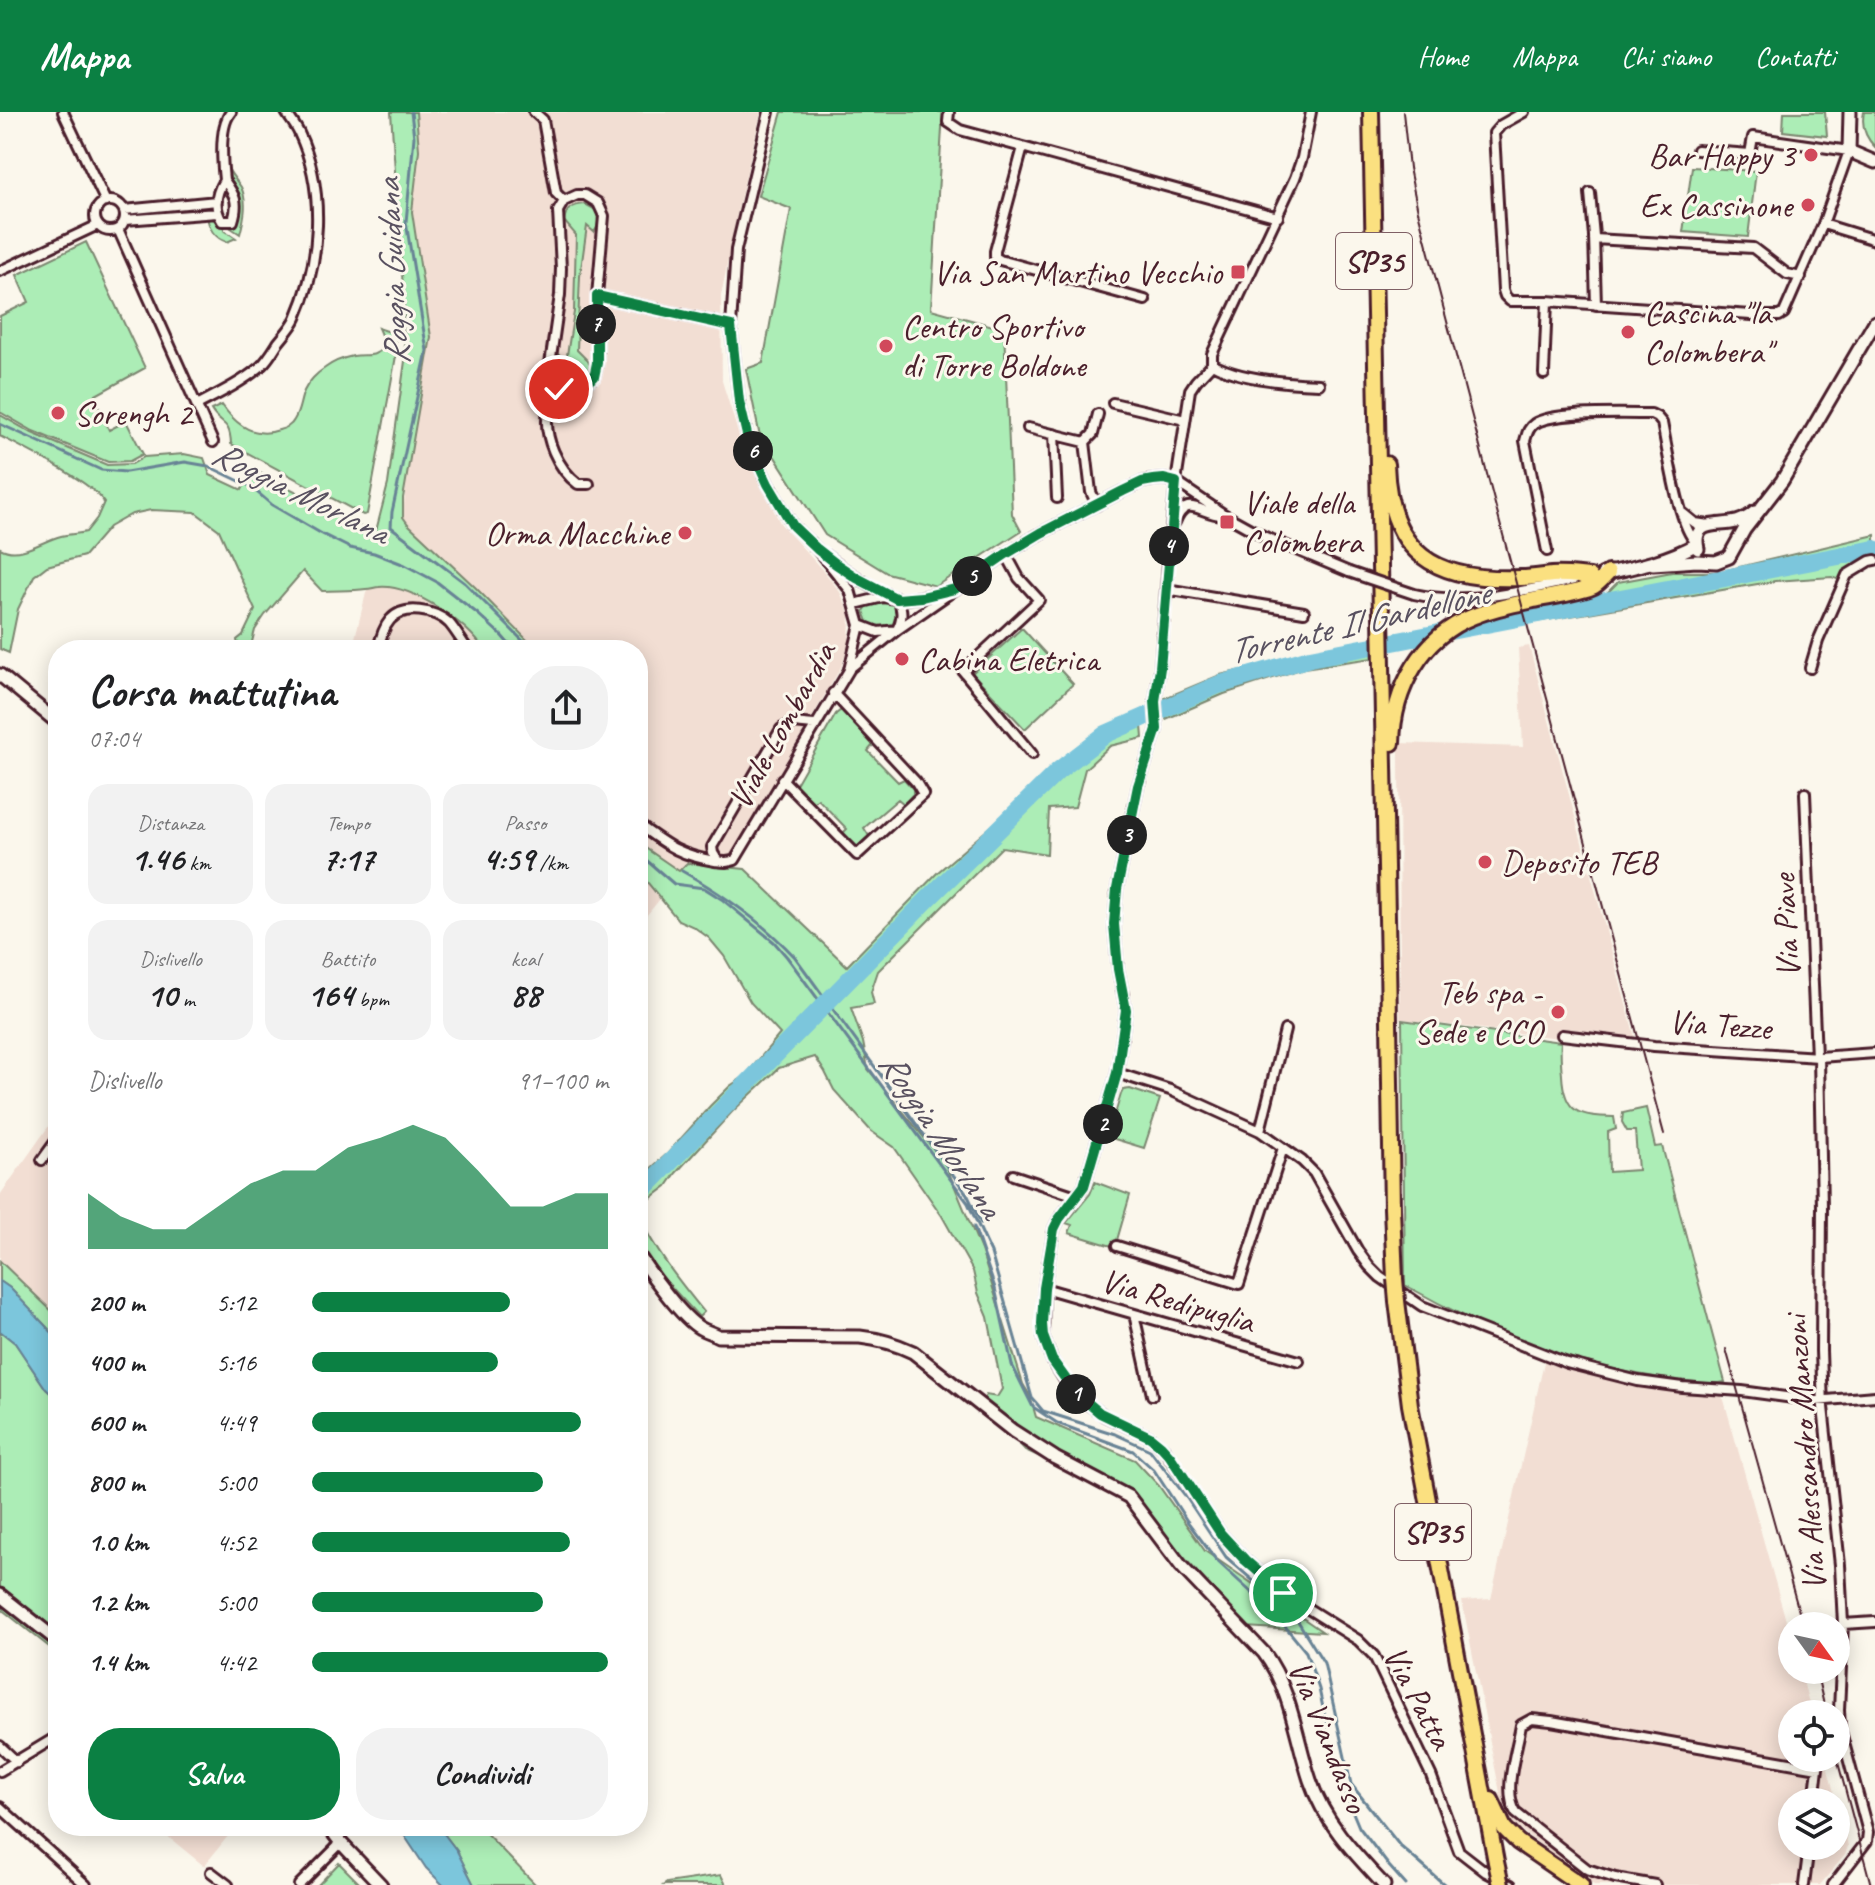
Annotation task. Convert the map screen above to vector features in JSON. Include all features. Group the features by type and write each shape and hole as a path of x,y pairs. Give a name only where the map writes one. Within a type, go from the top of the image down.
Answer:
{"highway":[{"name":"SP35","path":"1371,112 1395,1279 1400,1297 1410,1405 1501,1885"},
{"path":"1376,391 1385,422 1390,503 1396,522 1415,549 1447,571 1467,576 1501,579 1555,574 1590,577"},
{"path":"1388,968 1393,727 1403,685 1426,650 1453,626 1475,615 1593,587 1608,573"},
{"path":"1477,1762 1504,1828 1518,1842 1581,1885"}],"street":[{"path":"63,112 106,202"},
{"path":"224,180 216,193 217,213 222,221 233,221 237,209 233,193 224,180 223,148 225,119 231,112"},
{"path":"197,405 262,366 295,320 308,280 317,234 312,169 299,132 286,112"},
{"path":"534,112 543,120 556,193 564,201"},
{"name":"Viale Lombardia","path":"718,861 729,863 738,856 849,670 860,625 850,590 817,549 793,526 768,484 749,443 739,401 731,326 736,250 769,112"},
{"path":"949,112 948,122 960,130 1278,217"},
{"path":"1044,1288 1054,1229 1084,1186 1117,1073 1126,1010 1114,924 1117,889 1138,786 1157,729 1155,701 1170,538 1190,390 1212,364 1212,354 1278,217 1302,158 1311,112"},
{"path":"1524,112 1501,125 1494,133 1503,290 1510,301 1779,316 1787,308 1801,277 1849,151 1850,112"},
{"path":"1697,150 1750,154 1753,137 1849,151 1875,162"},
{"path":"1024,148 995,257 1145,300"},
{"path":"1590,193 1596,305"},
{"path":"585,195 598,203 604,216 594,377 578,388 559,389 548,378 560,295 558,211 564,201 585,195"},
{"path":"124,210 125,220 118,229 109,231 98,225 96,211 106,202 114,202 124,210 217,201"},
{"path":"125,220 217,213"},
{"path":"1823,224 1875,240"},
{"path":"0,271 98,225"},
{"path":"118,229 213,442"},
{"path":"1594,239 1753,248 1787,274 1801,277"},
{"path":"597,296 731,326"},
{"path":"1544,374 1547,301"},
{"path":"849,670 897,630 1006,554 1142,482 1164,479 1176,482 1263,536 1349,572 1414,594 1446,599 1478,598 1653,564 1721,561 1729,557 1744,530 1782,481 1874,324"},
{"path":"1212,364 1235,374 1319,384"},
{"path":"559,389 548,411 548,438 568,477 578,484 589,484"},
{"path":"1113,403 1185,420"},
{"path":"1085,442 1093,434 1098,414"},
{"path":"1547,551 1525,441 1527,432 1542,420 1595,414 1651,414 1662,423 1681,510 1690,536 1697,543"},
{"path":"1028,428 1085,442"},
{"path":"1054,434 1057,498"},
{"path":"1085,442 1091,492 1097,505"},
{"path":"1170,538 1176,518 1185,506 1225,515"},
{"path":"1681,510 1691,521 1715,524 1732,523 1749,517 1763,506"},
{"path":"1709,561 1700,554 1697,543 1699,534 1715,524"},
{"path":"1715,524 1733,533 1734,548"},
{"path":"1653,564 1697,543"},
{"path":"817,549 857,578 897,599 902,613 897,630"},
{"path":"1006,554 1019,578 1039,600 963,671 1032,754"},
{"path":"1810,668 1818,641 1847,575 1875,560"},
{"path":"855,604 883,597 922,597 955,589"},
{"path":"1166,589 1304,612"},
{"path":"380,640 391,618 404,611 434,613 449,623 461,640"},
{"path":"860,625 878,632 897,630"},
{"path":"0,675 48,715"},
{"path":"782,779 857,855 923,794 916,782 833,693"},
{"path":"718,861 712,847 781,729 793,723 814,725"},
{"name":"Via Piave","path":"1805,793 1818,1057"},
{"path":"648,832 668,846 690,856 718,861"},
{"path":"1260,1131 1285,1030"},
{"name":"Via Tezze","path":"1562,1035 1654,1046 1818,1057 1875,1053"},
{"name":"Via Alessandro Manzoni","path":"1818,1057 1823,1400 1842,1612"},
{"path":"1117,1073 1170,1090 1260,1131 1283,1148 1314,1173 1358,1251 1400,1297 1567,1363 1653,1384 1737,1390 1815,1401 1875,1396"},
{"path":"1117,1246 1239,1284 1283,1148"},
{"path":"42,1160 48,1152"},
{"path":"1013,1175 1076,1196"},
{"name":"Via Viandasso","path":"648,1271 687,1317 698,1327 718,1336 860,1337 879,1339 913,1352 1013,1431 1055,1458 1129,1497 1181,1566 1275,1668 1311,1782 1324,1812 1345,1843 1384,1885"},
{"name":"Via Patta","path":"1044,1288 1043,1336 1052,1360 1064,1379 1100,1413 1150,1437 1165,1450 1221,1534 1245,1560 1283,1593 1358,1640 1374,1656 1431,1775 1459,1851 1486,1872 1511,1885"},
{"name":"Via Redipuglia","path":"1044,1288 1299,1361"},
{"path":"1134,1314 1152,1395"},
{"path":"0,1595 48,1633"},
{"path":"1850,1624 1875,1622"},
{"name":"Via Alessandro Manzoni","path":"1840,1684 1840,1728 1871,1843"},
{"path":"1655,1885 1587,1869 1516,1813 1509,1791 1521,1725 1532,1719 1551,1721 1818,1768 1816,1788"},
{"path":"0,1771 48,1742"},
{"path":"0,1746 17,1762"},
{"path":"0,1807 86,1885"},
{"path":"336,1836 381,1885"},
{"path":"299,1885 341,1843"},
{"path":"1833,1885 1871,1843"},
{"path":"1804,1884 1807,1860"},
{"path":"211,1872 228,1885"}],"shaded area":[{"path":"416,112 761,112 721,296 722,381 742,445 780,523 840,592 850,615 849,643 841,667 725,868 679,871 648,850 648,640 527,640 403,517 423,277 412,212 419,150"},
{"path":"379,586 410,593 439,607 478,640 354,640 367,589"},
{"name":"Deposito TEB","path":"1529,646 1635,1037 1561,1028 1559,1038 1400,1019 1399,743 1523,747 1518,648"},
{"path":"648,884 660,899 648,914"},
{"path":"48,1127 48,1307 0,1261 0,1195"},
{"path":"1547,1349 1641,1376 1713,1384 1724,1400 1784,1612 1778,1612 1778,1684 1804,1684 1808,1700 1778,1700 1778,1772 1829,1772 1833,1788 1778,1788 1778,1860 1841,1860 1820,1885 1594,1885 1505,1818 1462,1601 1491,1599"},
{"path":"167,1836 228,1836 204,1866"}],"green space":[{"path":"391,112 416,112 419,150 412,212 431,337 403,498 403,517 527,640 477,640 438,607 407,592 379,587 322,591 303,571 265,615 252,640 237,640 243,635 255,610 219,530 195,512 151,510 132,514 109,527 84,556 47,566 34,576 18,609 9,653 0,649 0,548 23,550 61,536 86,532 104,502 72,475 0,436 0,415 32,433 107,465 132,464 144,457 184,454 204,458 210,475 242,490 252,469 354,521 364,530 376,531 388,484 405,361"},
{"name":"Centro Sportivo di Torre Boldone","path":"782,112 943,112 931,309 1004,329 1012,514 1021,531 936,586 887,573 825,535 759,432 746,369 763,363 791,209 758,196"},
{"path":"1784,112 1825,112 1827,136 1783,131"},
{"path":"1864,112 1875,112 1875,147 1865,131"},
{"path":"1692,167 1756,171 1748,237 1683,232"},
{"path":"229,170 241,187 244,199 240,234 228,226 238,217 239,210"},
{"path":"585,204 596,210 598,221 594,232 587,226 580,276 577,350 590,366 580,380 570,381 556,372 559,355 566,361 574,312 576,235 564,221 571,208"},
{"path":"207,215 224,225 224,230 236,238 227,242 219,238 211,228"},
{"path":"86,242 145,368 94,396 109,430 126,421 143,454 130,461 108,462 33,431 0,412 0,316 29,302 17,275"},
{"path":"378,328 396,334 396,356 367,514 363,515 231,444 227,426 211,410 222,405 240,424 262,433 286,428 296,417 310,381 319,372 342,359 372,355 382,349 384,342"},
{"path":"1875,535 1875,560 1864,562 1840,580 1832,577 1775,581 1535,622 1532,611 1605,595 1618,582 1672,572 1718,572"},
{"path":"895,602 897,614 893,626 881,628 869,624 864,611 868,605"},
{"path":"1022,628 1073,684 1025,729 972,673"},
{"path":"1372,641 1373,658 1304,668 1224,694 1166,719 1165,698 1220,675"},
{"path":"841,710 873,745 868,751 898,782 904,779 913,789 913,794 904,804 898,799 864,828 869,836 856,848 842,834 847,829 818,799 813,803 796,784"},
{"path":"1141,713 1143,738 1110,746 1085,769 1075,807 1049,809 1047,854 1002,847 878,971 871,992 874,1004 851,1008 863,1042 868,1069 945,1163 981,1250 1036,1417 1135,1460 1159,1486 1205,1551 1323,1632 1246,1627 1165,1536 1114,1491 1025,1450 982,1403 986,1395 997,1397 1002,1389 988,1317 973,1271 942,1216 894,1147 871,1131 834,1090 815,1057 779,1068 732,1112 667,1186 648,1200 648,1171 730,1086 745,1076 780,1034 751,1003 724,956 709,938 678,920 648,883 648,850 679,871 687,863 745,869 847,966 938,872 1093,739"},
{"path":"1402,1020 1561,1042 1563,1088 1570,1105 1583,1114 1614,1117 1616,1129 1608,1132 1609,1172 1638,1170 1635,1131 1627,1131 1622,1122 1623,1113 1646,1108 1655,1147 1662,1146 1725,1382 1701,1383 1641,1375 1571,1358 1502,1333 1405,1285"},
{"path":"1130,1089 1160,1099 1144,1148 1108,1137 1121,1094 1123,1090"},
{"path":"1095,1182 1130,1195 1115,1247 1069,1233 1072,1225 1066,1223 1090,1194"},
{"path":"648,1234 704,1312 699,1317 648,1259"},
{"path":"0,1261 48,1307 48,1328 10,1288 0,1281"},
{"path":"0,1331 15,1343 48,1391 48,1646 0,1608"},
{"path":"446,1836 489,1836 536,1885 474,1885"},
{"path":"339,1863 361,1885 318,1885"},
{"path":"721,1875 726,1885 664,1885 667,1883"}],"water":[{"path":"0,1281 48,1328 48,1391 15,1343 0,1331"},
{"path":"405,1836 446,1836 474,1885 443,1885 426,1868"}],"waterway":[{"name":"Roggia Guidana","path":"411,112 414,137 406,222 427,351 391,527 465,583 522,640"},
{"name":"Roggia Morlana","path":"0,424 101,470 126,472 185,462 208,466 250,486 272,505 322,534 350,548 405,565 437,582 505,640"},
{"name":"Torrente Il Gardellone","path":"648,1185 1058,771 1106,734 1218,685 1310,658 1875,549"},
{"name":"Roggia Morlana","path":"648,862 674,884 704,888 723,900 774,942 787,957 968,1203 991,1253 1032,1398 1043,1411 1115,1434 1150,1450 1226,1557 1296,1618 1324,1663 1351,1784 1400,1846 1445,1885"},
{"name":"Roggia Guidana","path":"682,871 742,910 795,957 967,1194 981,1223"},
{"name":"Roggia Guidana","path":"974,1227 995,1288 1012,1365 1033,1407 1057,1423 1133,1451 1154,1470 1217,1561 1275,1614 1306,1652 1319,1689 1337,1774 1359,1827 1406,1885"}],"tram line":[{"path":"1403,112 1409,168 1418,211 1664,1134"},
{"path":"1726,1349 1799,1612"},
{"path":"1819,1684 1823,1700"},
{"path":"1841,1772 1871,1885"}],"place":[{"name":"Bar Happy 3","path":"1811,155"},
{"name":"Ex Cassinone","path":"1808,205"},
{"name":"Via San Martino Vecchio","path":"1238,272"},
{"name":"Cascina \"la Colombera\"","path":"1628,332"},
{"name":"Centro Sportivo di Torre Boldone","path":"886,346"},
{"name":"Sorengh 2","path":"58,413"},
{"name":"Viale della Colombera","path":"1227,522"},
{"name":"Orma Macchine","path":"685,533"},
{"name":"Cabina Eletrica","path":"902,659"},
{"name":"Deposito TEB","path":"1485,862"},
{"name":"Teb spa - Sede e CCO","path":"1558,1012"}],"route":[{"path":"559,389 578,388 594,377 597,363 597,296 731,326 739,401 749,443 768,484 793,526 836,564 897,599 955,589 1041,533 1123,491 1153,480 1176,482 1155,701 1157,729 1138,786 1117,889 1114,924 1126,1010 1117,1073 1084,1186 1054,1229 1044,1288 1043,1336 1052,1360 1075,1392 1100,1413 1150,1437 1161,1446 1221,1534 1283,1593"}]}
